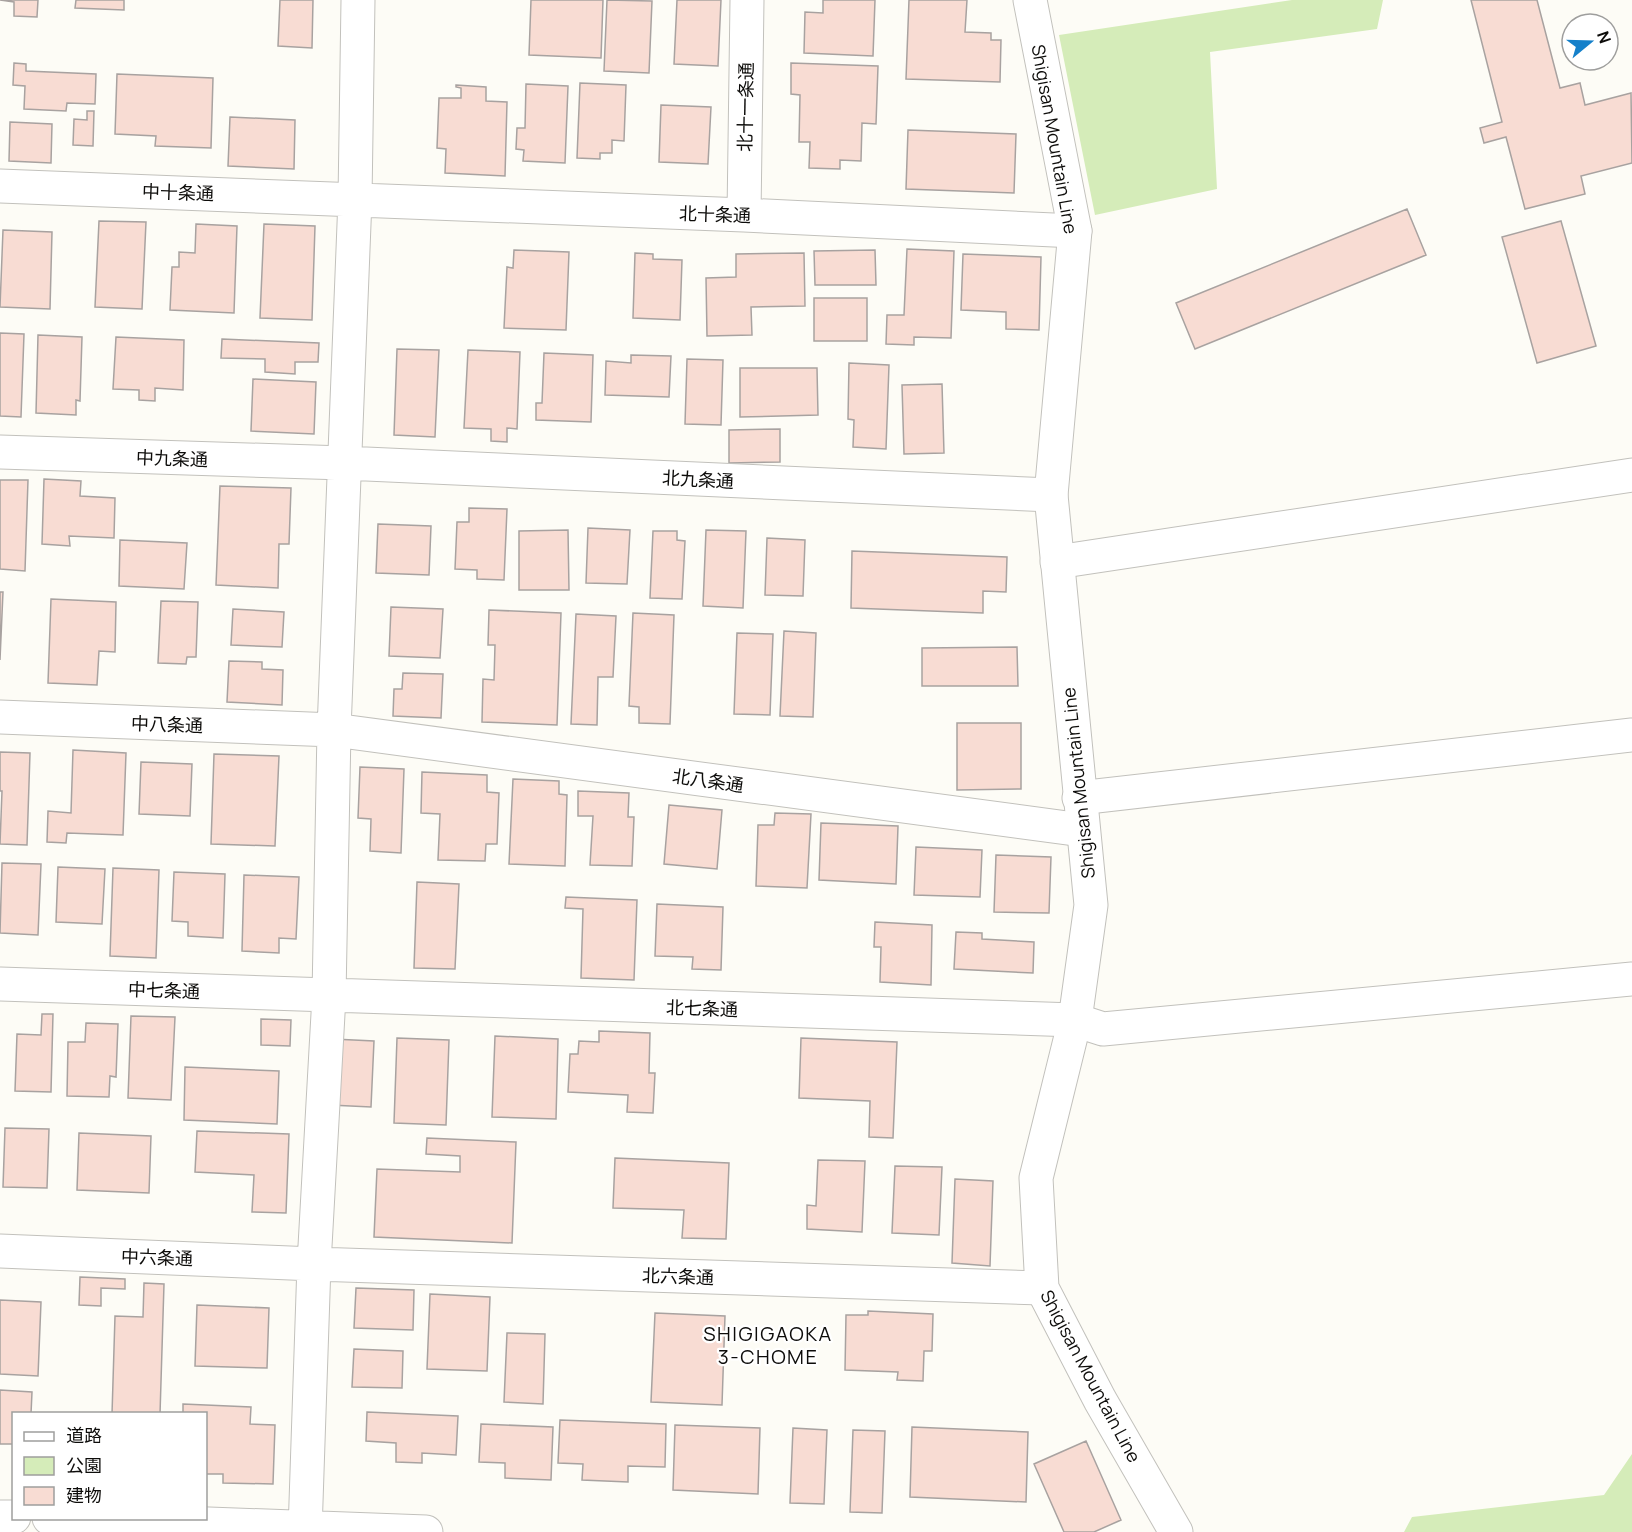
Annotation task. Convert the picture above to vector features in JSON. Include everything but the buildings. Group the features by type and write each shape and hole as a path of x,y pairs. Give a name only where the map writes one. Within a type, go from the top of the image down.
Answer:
{"street":[{"path":"305,1530 314,1264 329,996 334,730 355,199 358,0"},
{"name":"北十一条通","path":"744,215 747,0"},
{"name":"Shigisan Mountain Line","path":"1030,0 1075,231 1051,495 1091,905 1075,1020 1036,1178 1042,1288 1101,1400 1176,1532"},
{"name":"中十条通","path":"0,186 355,199"},
{"name":"北十条通","path":"355,199 1075,231"},
{"name":"中九条通","path":"0,452 344,463"},
{"name":"北九条通","path":"344,463 1051,495"},
{"path":"1057,562 1632,476"},
{"name":"中八条通","path":"0,717 334,730"},
{"name":"北八条通","path":"334,730 1082,830"},
{"path":"1079,798 1632,735"},
{"name":"北七条通","path":"329,996 1075,1020 1103,1029 1632,980"},
{"name":"中七条通","path":"0,984 329,996"},
{"name":"中六条通","path":"0,1251 314,1264"},
{"name":"北六条通","path":"314,1264 1042,1288"},
{"path":"92,1520 305,1530 426,1532"}],"green space":[{"path":"1292,0 1383,0 1377,29 1210,52 1217,189 1095,215 1059,35"},
{"path":"1632,1454 1632,1532 1404,1532 1412,1517 1604,1495"}],"district":[{"name":"SHIGIGAOKA 3-CHOME","path":"768,1344"}]}
